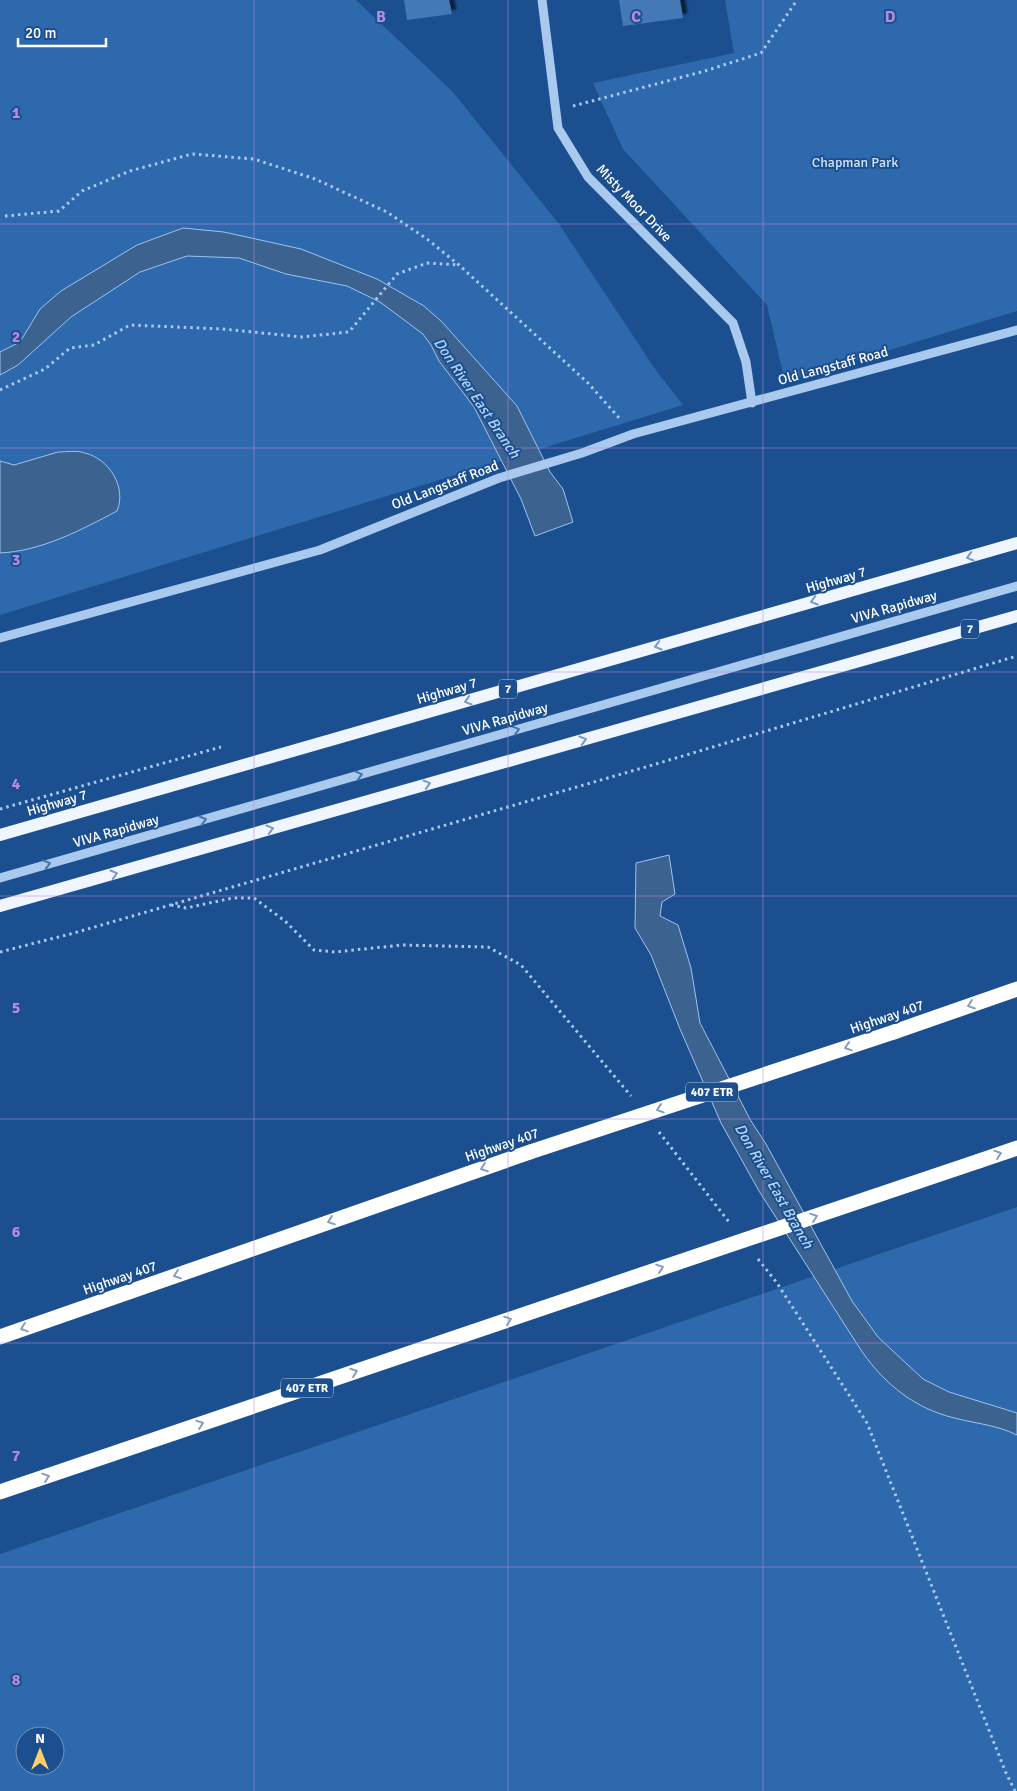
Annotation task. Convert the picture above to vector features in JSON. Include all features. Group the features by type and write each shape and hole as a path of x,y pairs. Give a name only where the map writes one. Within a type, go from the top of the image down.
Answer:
{"highway":[{"name":"Highway 407","path":"0,1337 530,1152 894,1032 1017,989"},
{"name":"407 ETR","path":"0,1492 1017,1148"}],"main road":[{"name":"Highway 7","path":"0,835 1017,543"},
{"name":"7","path":"0,906 1017,616"}],"street":[{"name":"Misty Moor Drive","path":"542,0 558,128 588,177 733,323 746,362 752,402"},
{"name":"Old Langstaff Road","path":"0,638 320,550 499,478 582,453 633,434 1017,330"},
{"name":"VIVA Rapidway","path":"0,878 1017,586"}],"path":[{"path":"557,110 705,71 761,53 797,0"},
{"path":"5,216 59,211 82,191 130,171 192,154 254,159 315,179 387,212 427,239 459,265 588,383 633,434"},
{"path":"0,390 45,369 70,348 94,345 130,325 223,328 302,337 349,332 397,274 427,263 459,265"},
{"path":"0,952 171,905 1017,656"},
{"path":"171,905 186,908 233,898 254,898 285,921 314,950 335,952 402,945 488,947 520,965 632,1097"},
{"path":"656,1128 734,1229"},
{"path":"753,1252 777,1283 867,1423 1006,1773 1015,1791"}],"green space":[{"path":"0,0 356,0 452,91 559,224 657,372 683,405 0,615"},
{"name":"Chapman Park","path":"725,0 1017,0 1017,311 785,382 767,305 623,149 593,83 734,53"},
{"path":"1017,1207 1017,1791 0,1791 0,1554"}],"water":[{"name":"Don River East Branch","path":"183,228 224,232 301,249 377,279 424,306 442,322 517,406 550,472 563,489 573,522 535,536 521,499 474,407 439,361 423,334 380,302 347,286 286,274 239,258 187,256 140,272 71,317 18,365 0,375 0,352 20,342 40,309 61,291 137,245"},
{"path":"58,452 82,452 102,461 114,475 118,484 120,493 117,511 46,544 0,553 0,461 14,465"},
{"name":"Don River East Branch","path":"669,855 675,894 662,902 660,916 678,925 691,968 700,1023 751,1121 766,1144 852,1301 878,1337 923,1379 949,1392 1017,1413 1017,1435 1000,1428 933,1411 908,1398 886,1380 867,1359 759,1191 721,1123 680,1029 651,955 635,928 636,863"}],"building":[{"path":"404,0 449,0 452,14 407,20"},
{"path":"619,0 680,0 683,18 623,26"}]}
